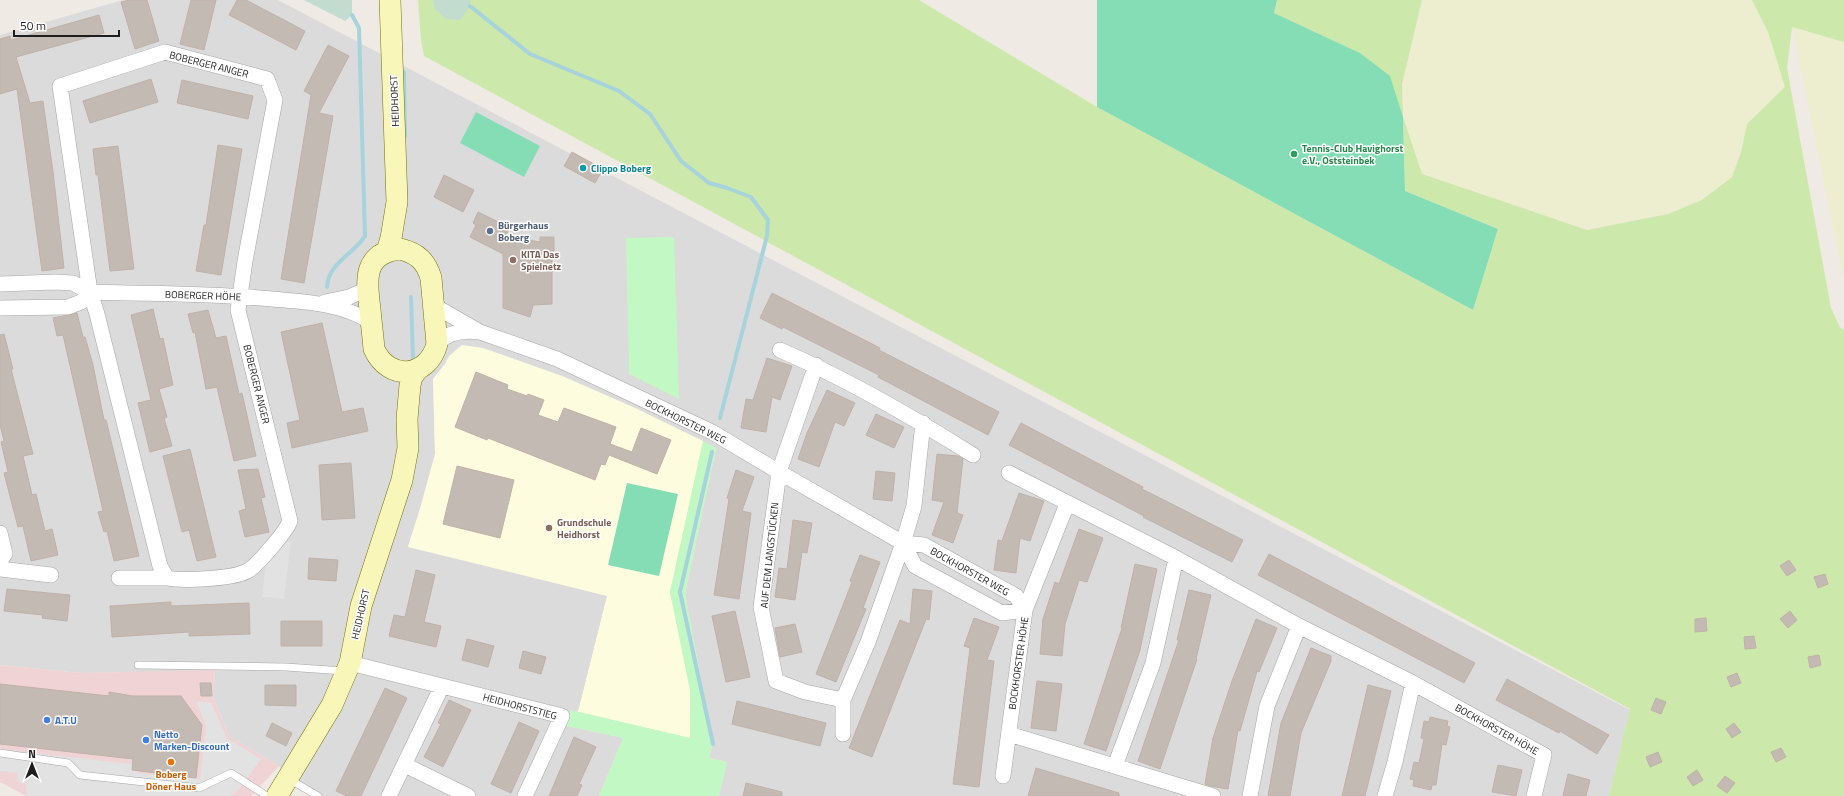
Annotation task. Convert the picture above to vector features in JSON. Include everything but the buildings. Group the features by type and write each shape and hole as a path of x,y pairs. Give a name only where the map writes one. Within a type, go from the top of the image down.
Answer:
{"street":[{"name":"HEIDHORST","path":"277,796 332,705 348,667 361,606 402,480 408,448 407,419 411,380 418,369 431,359 437,344 428,269 424,261 413,253 406,238 397,202 390,0"},
{"name":"BOBERGER ANGER","path":"119,578 167,578 179,580 234,576 249,570 286,530 290,521 238,310 275,100 267,78 165,52 60,86 90,292 97,314 160,566 167,578"},
{"name":"HEIDHORST","path":"397,202 387,252 376,259 370,267 367,275 367,289 374,349 388,367 407,419"},
{"path":"387,252 400,250 413,253"},
{"name":"BOBERGER HÖHE","path":"0,284 61,282 73,283 90,292 240,296 316,303 356,314 371,322"},
{"name":"BOBERGER HÖHE","path":"316,303 340,300 367,289"},
{"path":"0,308 68,307 81,302 90,292"},
{"name":"BOCKHORSTER WEG","path":"433,305 480,332 557,359 712,432 903,543 924,545 1016,596 1025,610"},
{"name":"BOCKHORSTER WEG","path":"437,344 445,336 458,332 480,332"},
{"path":"780,350 816,365 923,423 973,455"},
{"name":"AUF DEM LANGSTÜCKEN","path":"816,365 779,472 761,607 776,680 805,692 843,700"},
{"path":"388,367 402,372 418,369"},
{"path":"843,734 843,700 868,642 903,543 914,506 923,423"},
{"name":"BOCKHORSTER HÖHE","path":"1008,473 1176,558 1299,626 1413,683 1544,755 1534,796"},
{"name":"BOCKHORSTER HÖHE","path":"1003,776 1025,610 1067,504"},
{"path":"0,533 5,554 0,561"},
{"path":"903,543 916,566 1002,613 1025,610"},
{"path":"1115,766 1153,663 1176,558"},
{"path":"0,569 51,575"},
{"path":"1250,796 1267,706 1299,626"},
{"name":"HEIDHORSTSTIEG","path":"348,667 442,686 562,716 525,796"},
{"path":"1386,796 1413,683"},
{"path":"389,796 442,686"},
{"path":"1008,734 1213,796"},
{"path":"404,765 468,796"}],"lane":[{"path":"138,665 348,667"},
{"path":"0,753 68,763 80,775 199,788 231,774 267,796"},
{"path":"288,778 318,796"}],"shaded area":[{"path":"123,0 278,0 1630,710 1609,796 719,796 727,762 709,758 713,743 685,594 716,448 635,408 562,376 449,356 445,364 433,379 435,454 408,546 608,596 578,712 571,710 567,726 623,738 599,796 315,796 306,791 279,766 229,736 213,697 215,671 81,673 0,665 0,35"},
{"name":"Grundschule Heidhorst","path":"462,345 483,348 562,376 635,408 703,441 670,592 690,690 690,738 578,712 607,596 408,547 435,454 433,379 445,364 449,356"},
{"path":"291,541 284,599 262,597 266,562 282,543"},
{"path":"0,665 81,673 215,670 213,697 229,736 279,766 251,796 26,796 0,782"},
{"path":"196,701 211,703 227,738 261,759 239,789 231,796 27,796 26,784 17,781 18,773 0,771 0,749 139,765 139,773 200,779 206,726"}],"green space":[{"path":"304,0 352,0 352,15 345,21"},
{"path":"418,0 433,0 434,8 470,6 470,0 919,0 1097,107 1473,310 1498,229 1405,191 1403,117 1422,174 1587,230 1668,214 1702,200 1732,177 1741,152 1747,124 1785,87 1768,32 1752,0 1844,0 1844,42 1792,27 1787,68 1831,308 1840,327 1844,330 1844,796 1609,796 1630,709 424,56 421,40"},
{"path":"433,0 470,0 470,6 460,20 446,19 434,8"},
{"name":"Tennis-Club Havighorst e.V., Oststeinbek","path":"1097,0 1277,0 1274,13 1360,53 1390,76 1403,117 1405,191 1498,229 1473,310 1097,107"},
{"path":"1277,0 1422,0 1402,84 1403,117 1360,53 1274,13"},
{"path":"1422,0 1752,0 1768,32 1785,87 1747,124 1732,177 1702,200 1668,214 1587,230 1422,175 1403,117 1402,84"},
{"path":"1792,27 1844,42 1844,281"},
{"path":"476,112 540,146 524,177 460,143"},
{"path":"674,237 679,399 629,374 626,238"},
{"path":"703,441 716,448 685,594 713,743 709,758 727,762 719,796 599,796 623,738 567,726 571,710 690,738 690,690 670,592"},
{"path":"627,483 678,494 659,576 608,565"}],"waterway":[{"path":"470,6 530,54 619,91 650,114 681,161 709,183 751,197 768,220 767,236 720,418"},
{"path":"327,287 328,279 332,271 365,236 359,28 352,15"},
{"path":"404,72 405,136"},
{"path":"411,297 413,358"},
{"path":"712,452 680,592 713,744"}],"place":[{"name":"Tennis-Club Havighorst e.V., Oststeinbek","path":"1294,154"},
{"name":"Clippo Boberg","path":"583,168"},
{"name":"Bürgerhaus Boberg","path":"490,231"},
{"name":"KITA Das Spielnetz","path":"513,260"},
{"name":"Grundschule Heidhorst","path":"549,528"},
{"name":"A.T.U","path":"47,720"},
{"name":"Netto Marken-Discount","path":"146,740"},
{"name":"Boberg Döner Haus","path":"171,762"}]}
